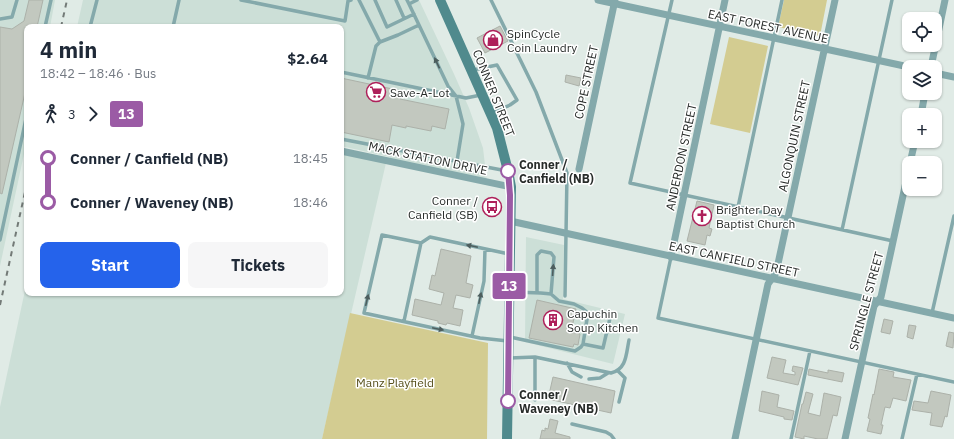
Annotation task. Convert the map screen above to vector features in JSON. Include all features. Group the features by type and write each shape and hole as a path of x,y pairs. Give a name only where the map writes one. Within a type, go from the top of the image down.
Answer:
{"main road":[{"name":"CONNER STREET","path":"440,0 497,128 508,171 510,187 510,255 507,439"}],"street":[{"name":"EAST FOREST AVENUE","path":"598,0 614,2 902,66"},
{"name":"ANDERDON STREET","path":"671,257 725,0"},
{"name":"ALGONQUIN STREET","path":"735,439 768,284 776,273 835,0"},
{"path":"932,60 945,0"},
{"name":"COPE STREET","path":"579,169 614,2"},
{"path":"942,74 954,77"},
{"name":"MACK STATION DRIVE","path":"344,152 510,187"},
{"name":"SPRINGLE STREET","path":"845,439 874,306 881,297 903,196"},
{"name":"EAST CANFIELD STREET","path":"510,221 954,318"}],"lane":[{"path":"0,19 12,18 17,0"},
{"path":"46,24 51,0"},
{"path":"91,24 97,0"},
{"path":"174,24 179,0"},
{"path":"241,0 345,21 348,1 351,0"},
{"path":"359,0 380,42"},
{"path":"375,0 387,27 414,14"},
{"path":"396,0 404,18"},
{"path":"417,0 408,2 448,86 456,96 463,124 457,161"},
{"path":"491,0 536,92 567,173 565,296"},
{"path":"672,0 630,184 893,241"},
{"path":"738,207 782,0"},
{"path":"842,230 892,0"},
{"path":"368,78 376,46 380,42 419,25"},
{"path":"472,70 497,65 517,100 510,105 490,114"},
{"path":"344,73 466,98 482,95"},
{"path":"0,240 24,128"},
{"path":"344,139 508,171"},
{"path":"932,313 954,216"},
{"path":"510,255 430,238 421,243 382,235 364,313 472,336 528,340 575,350 583,344 588,313"},
{"path":"404,321 421,243"},
{"path":"472,336 484,281 485,249"},
{"path":"537,292 537,255 538,252 541,251 551,253 554,257 551,294"},
{"name":"ANDERDON STREET","path":"671,257 658,318 756,339"},
{"path":"509,292 537,292 551,294 559,300 574,304 588,313 610,318 604,348 583,344"},
{"path":"756,339 954,382"},
{"path":"508,358 535,357 608,372 618,371 623,367 630,340"},
{"path":"790,439 810,351"},
{"path":"535,357 535,400"},
{"path":"568,363 572,372 581,377"},
{"path":"618,371 625,378 619,402"},
{"path":"589,379 600,378 608,372"},
{"path":"902,439 917,374"},
{"path":"572,424 606,432 614,439"}],"shaded area":[{"path":"0,0 55,0 51,24 24,24 24,154 0,266"},
{"path":"83,0 419,0 469,108 483,148 487,182 390,161 390,157 344,147 344,24 78,24"},
{"path":"344,155 386,163 322,439 0,439 0,407 24,295 344,296"},
{"path":"526,237 564,245 563,299 625,314 613,364 525,342"}],"green space":[{"path":"784,0 827,0 820,36 778,27"},
{"path":"729,37 768,46 750,133 710,124"},
{"name":"Manz Playfield","path":"350,313 488,343 487,439 322,439"}],"building":[{"path":"29,0 43,0 38,24 24,24 24,97 2,194 0,193 0,27 12,29 24,21"},
{"name":"SpinCycle Coin Laundry","path":"500,26 508,41 485,53 477,38"},
{"path":"566,75 581,78 579,86 565,82"},
{"path":"344,79 402,91 400,99 449,109 445,129 432,126 431,131 392,125 389,142 344,133"},
{"name":"Brighter Day Baptist Church","path":"697,201 714,205 709,228 712,229 710,236 707,235 705,245 687,241"},
{"path":"441,249 471,256 466,283 473,285 470,298 456,295 453,308 463,310 460,326 447,323 446,325 438,323 438,321 412,315 415,299 441,305 444,293 429,289 432,275 435,276"},
{"name":"Capuchin Soup Kitchen","path":"537,300 576,309 571,332 580,334 578,345 574,344 573,347 529,338"},
{"path":"884,319 893,321 890,334 881,332"},
{"path":"909,325 916,326 913,339 907,337"},
{"path":"949,332 954,333 953,348 946,346"},
{"path":"772,357 786,360 783,373 795,375 795,372 792,371 793,366 803,368 798,385 767,378"},
{"path":"809,369 828,373 828,370 844,373 842,382 808,375"},
{"path":"879,369 894,372 893,377 911,380 906,401 893,398 890,408 885,407 881,425 883,425 881,434 867,431 870,419 868,418"},
{"path":"553,377 615,391 611,413 548,399"},
{"path":"762,391 779,395 777,407 794,411 792,420 759,411"},
{"path":"931,391 951,395 947,417 945,416 942,427 930,425 932,413 912,410 914,401 928,403"},
{"path":"806,392 813,394 808,413 820,416 824,393 841,397 837,416 833,415 827,439 804,436 804,439 795,437"},
{"path":"550,419 558,421 555,433 570,437 570,439 540,439 542,430 545,431 545,428 548,429"}],"railway":[{"path":"62,24 67,0"},
{"path":"0,305 24,197"}],"bus line":[{"name":"13","path":"508,171 510,187 508,401"}],"place":[{"name":"SpinCycle Coin Laundry","path":"493,40"},
{"name":"Save-A-Lot","path":"376,92"},
{"name":"Conner / Canfield (NB)","path":"508,171"},
{"name":"Conner / Canfield (SB)","path":"492,207"},
{"name":"Brighter Day Baptist Church","path":"702,216"},
{"name":"Capuchin Soup Kitchen","path":"553,320"},
{"name":"Conner / Waveney (NB)","path":"508,401"}]}
